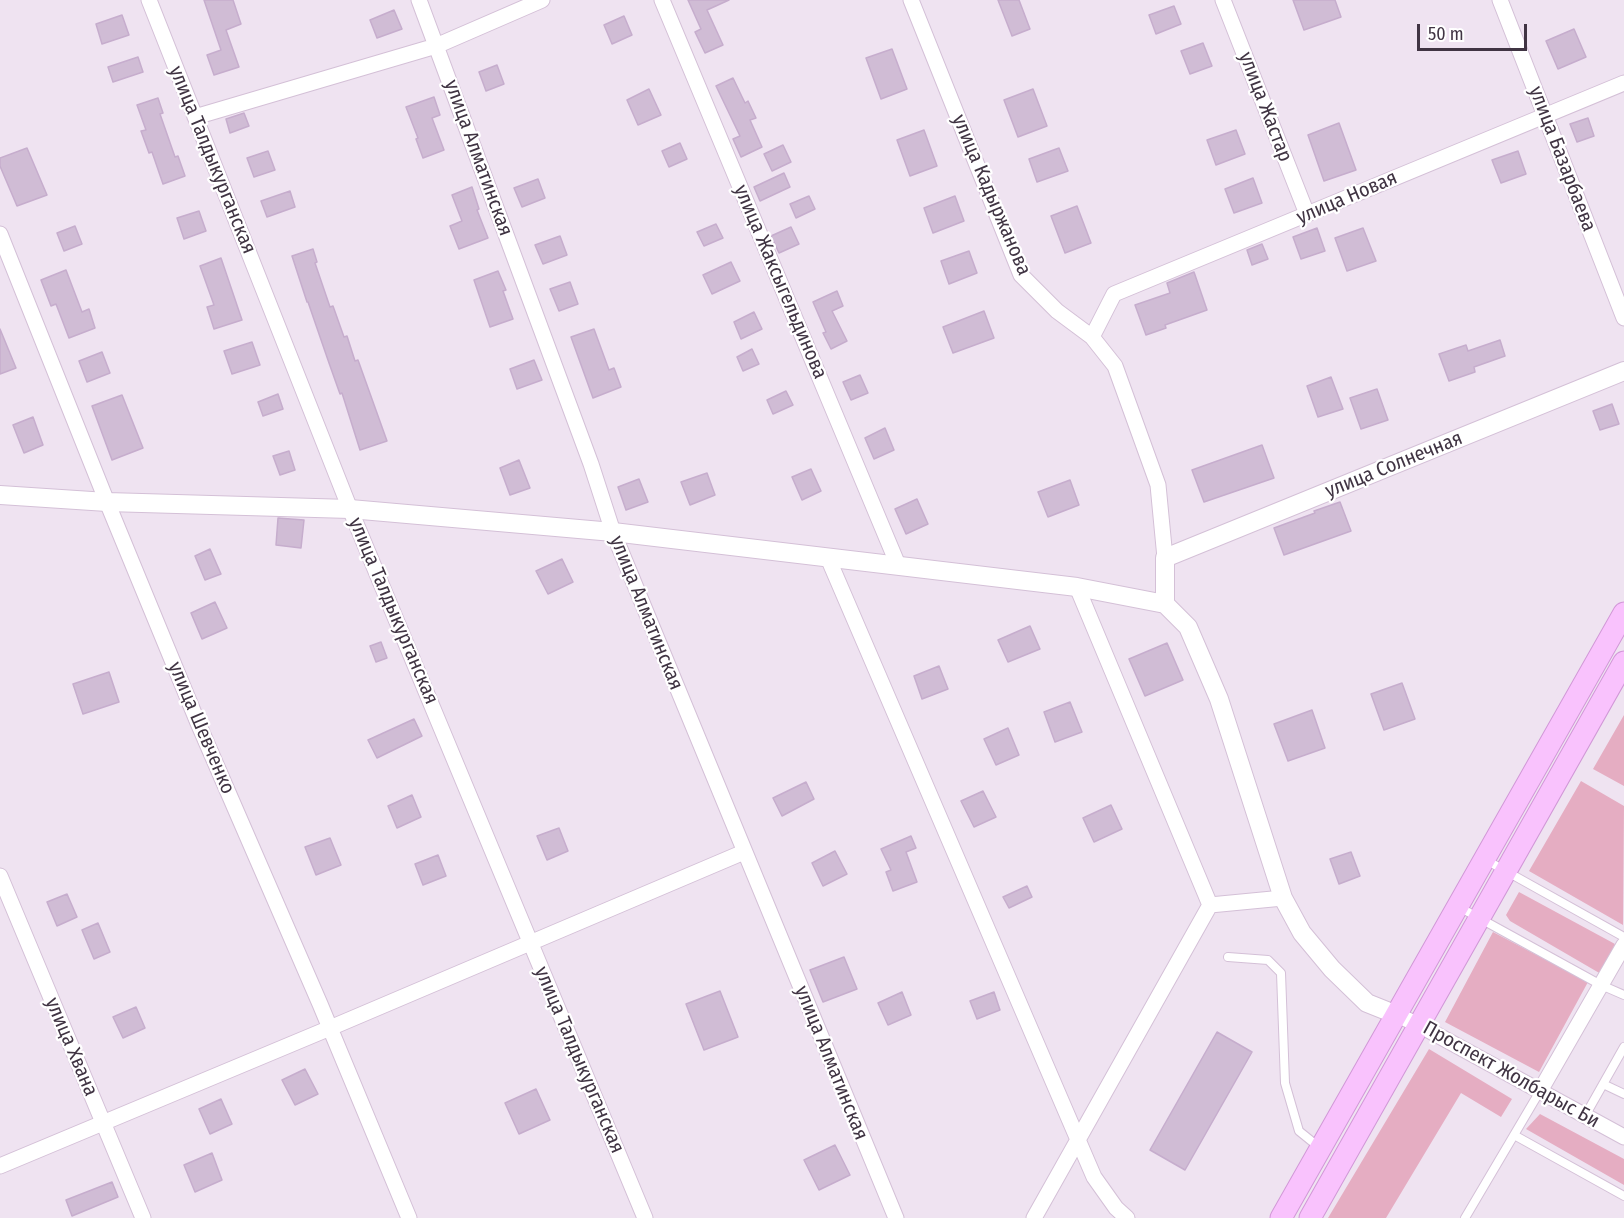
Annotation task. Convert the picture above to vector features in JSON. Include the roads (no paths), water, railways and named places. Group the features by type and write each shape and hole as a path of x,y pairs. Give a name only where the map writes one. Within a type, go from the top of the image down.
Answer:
{"main road":[{"path":"1281,1218 1624,613"},
{"path":"1310,1218 1624,662"}],"street":[{"name":"улица Талдыкурганская","path":"149,0 350,509 645,1218"},
{"name":"улица Алматинская","path":"419,0 591,464 613,532 896,1218"},
{"path":"195,117 436,46 542,0"},
{"name":"улица Жаксыгельдинова","path":"662,0 898,565"},
{"name":"улица Кадыржанова","path":"911,0 1021,275 1058,311 1092,337 1115,366 1158,485 1165,558 1165,604"},
{"name":"улица Жастар","path":"1223,0 1307,214"},
{"name":"улица Базарбаева","path":"1500,0 1624,318"},
{"name":"улица Новая","path":"1092,337 1114,294 1624,83"},
{"name":"улица Шевченко","path":"0,234 106,502 409,1218"},
{"name":"улица Солнечная","path":"1165,558 1624,371"},
{"path":"0,495 106,502 350,509 613,532 1077,587 1165,604 1188,627 1219,699 1283,898 1302,933 1332,969 1367,1003 1397,1015"},
{"path":"828,558 1094,1177 1116,1208 1127,1218"},
{"path":"1077,587 1210,905"},
{"path":"0,1166 744,852"},
{"name":"улица Хвана","path":"0,876 143,1218"},
{"path":"1210,905 1283,898"},
{"path":"1034,1218 1210,905"},
{"path":"1540,1091 1624,945"},
{"name":"Проспект Жолбарыс Би","path":"1397,1015 1624,1137"}],"lane":[{"path":"1484,859 1624,938"},
{"path":"1458,906 1601,985 1624,995"},
{"path":"1228,957 1268,960 1281,973 1285,1083 1299,1131 1320,1148"},
{"path":"1585,1116 1624,1047"},
{"path":"1604,1084 1624,1094"},
{"path":"1465,1218 1540,1091"},
{"path":"1514,1135 1624,1196"}]}
